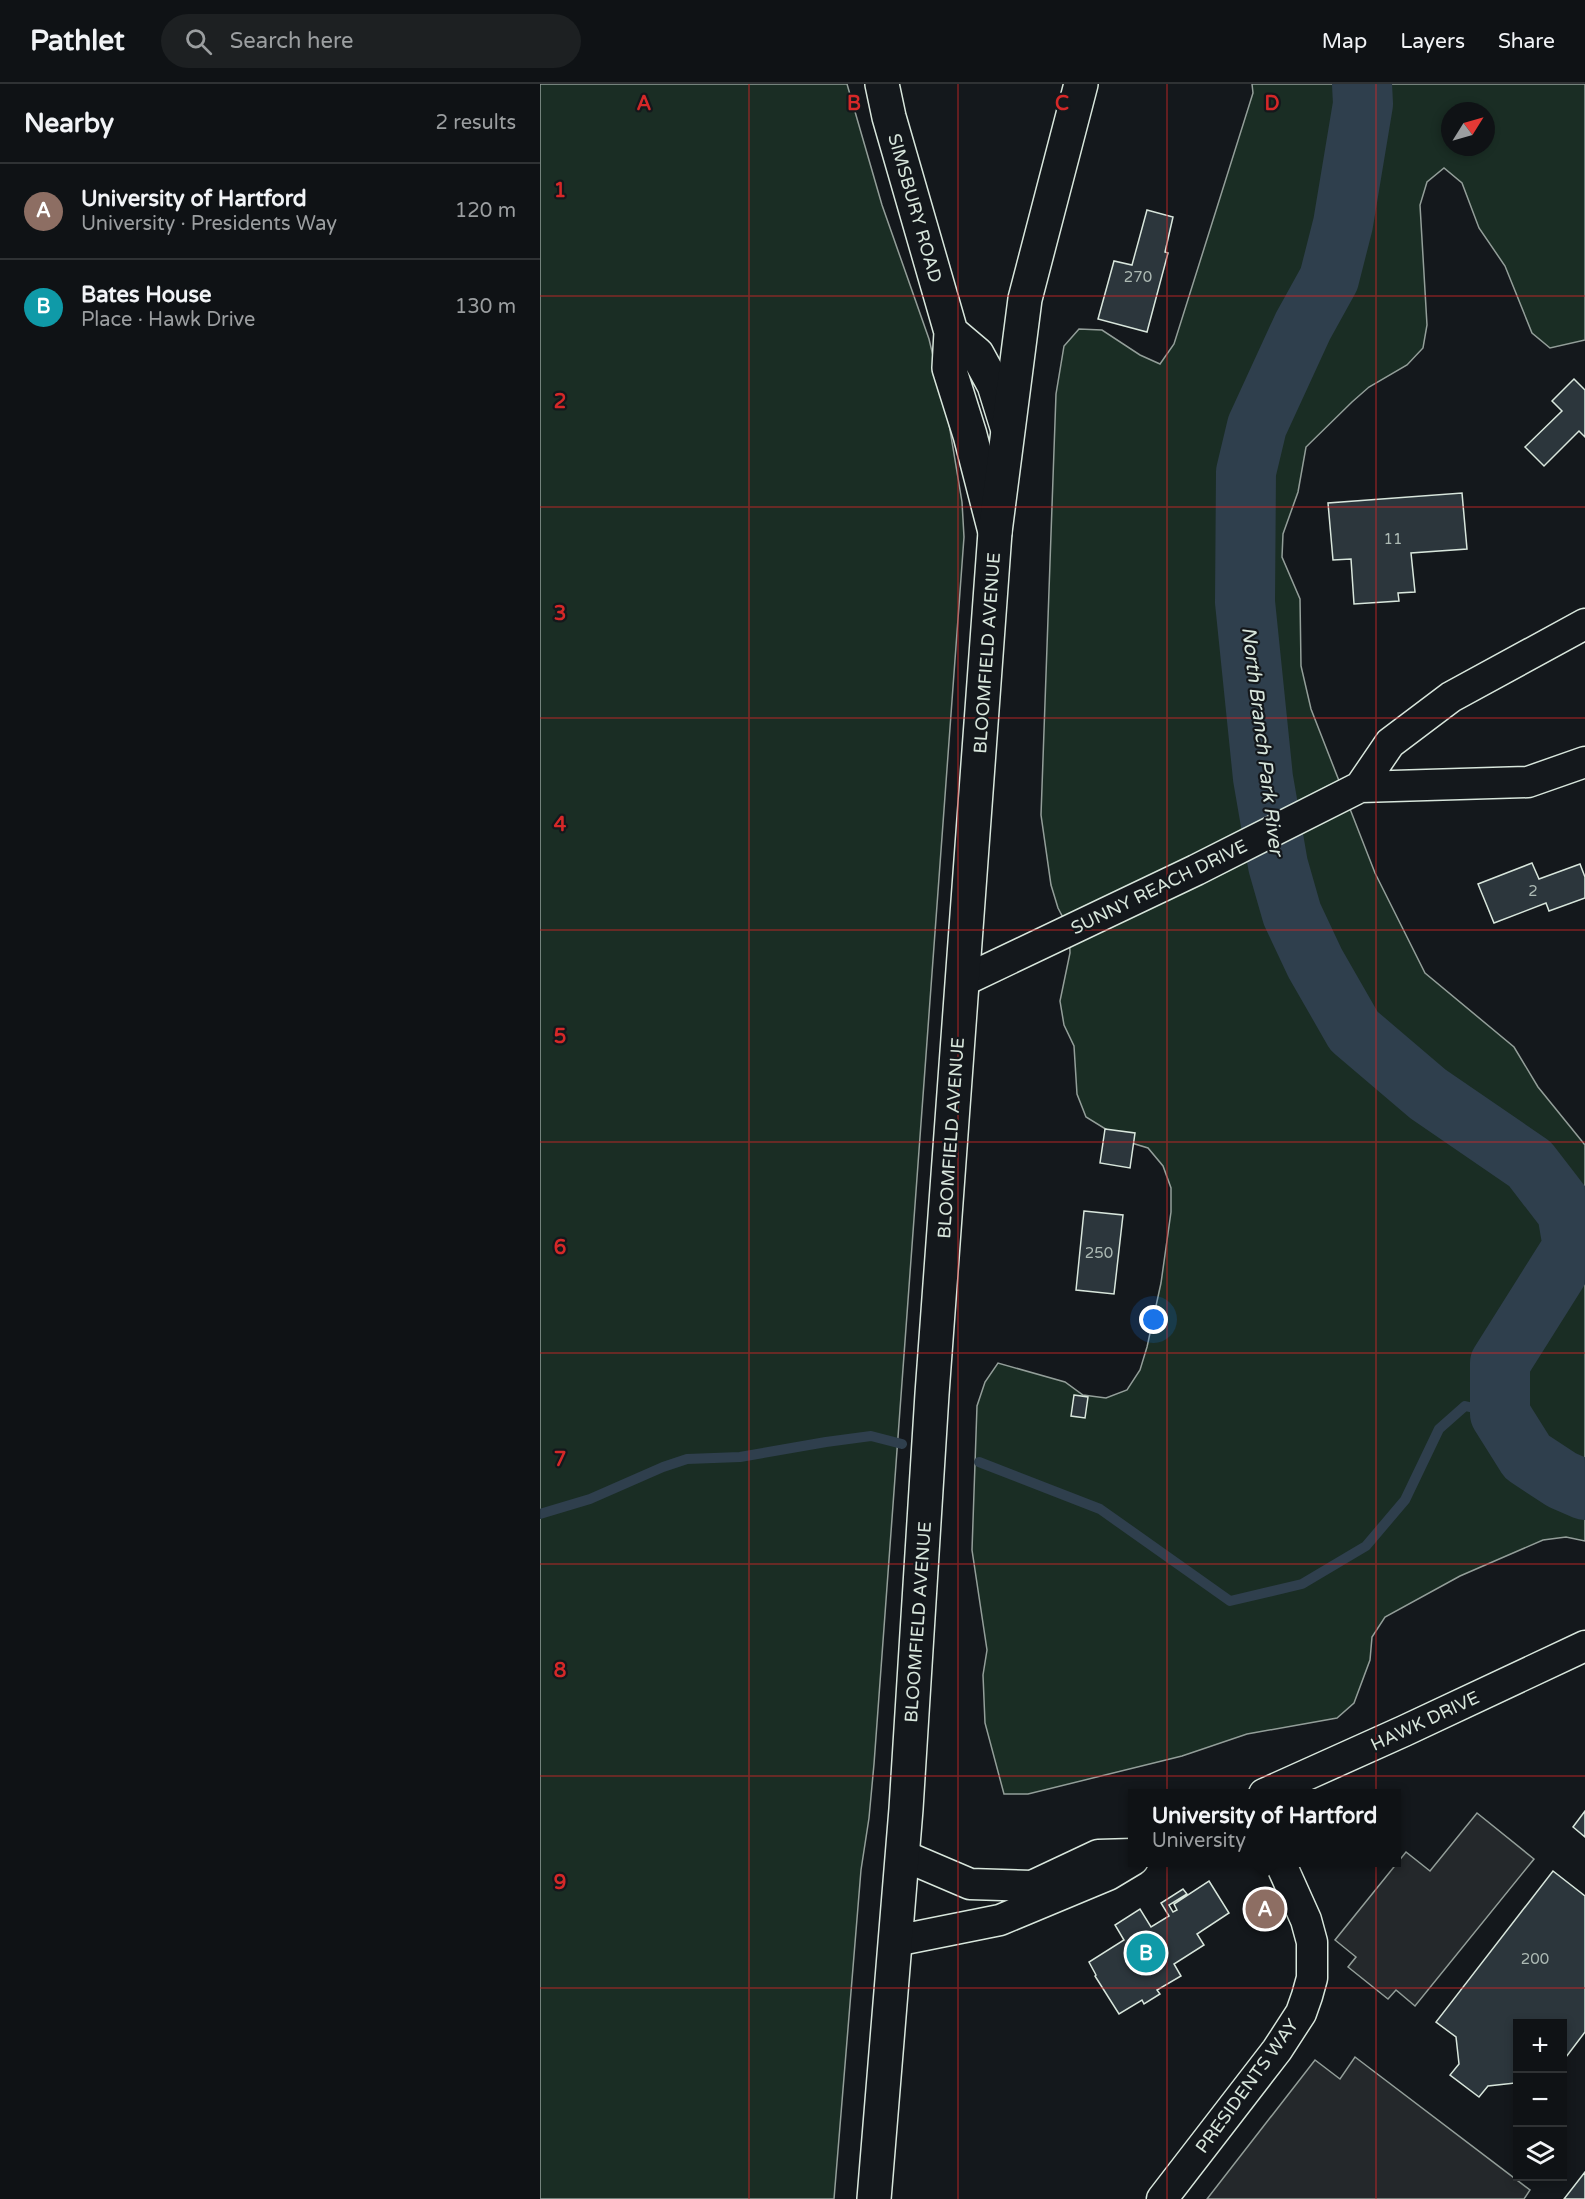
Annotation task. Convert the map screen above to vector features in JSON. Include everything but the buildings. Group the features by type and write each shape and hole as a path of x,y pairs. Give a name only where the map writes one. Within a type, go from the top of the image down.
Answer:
{"main road":[{"name":"SIMSBURY ROAD","path":"882,84 892,129 951,332 949,368 970,435 995,532"},
{"name":"BLOOMFIELD AVENUE","path":"874,2199 902,1855 932,1394 995,532 1025,299 1074,85"},
{"path":"951,332 977,354 994,385 1007,427"}],"street":[{"name":"SUNNY REACH DRIVE","path":"963,981 1196,870 1360,787 1390,743 1451,698 1585,624"},
{"path":"1360,787 1528,782 1585,762"},
{"name":"HAWK DRIVE","path":"1275,1789 1585,1646"},
{"path":"902,1855 970,1884 1032,1886 1098,1855 1128,1854"},
{"path":"895,1941 1000,1920 1108,1875 1128,1863"},
{"name":"PRESIDENTS WAY","path":"1162,2199 1277,2050 1301,2013 1312,1978 1312,1942 1306,1920 1282,1867"}],"green space":[{"path":"540,84 847,84 882,205 929,339 948,418 962,502 964,537 874,1764 861,1870 834,2199 540,2199"},
{"path":"1252,84 1585,84 1585,340 1550,348 1532,333 1505,266 1479,228 1462,183 1444,168 1427,182 1420,205 1427,325 1423,348 1407,365 1369,387 1306,447 1298,492 1283,534 1282,557 1300,599 1301,666 1311,709 1375,873 1425,973 1514,1047 1538,1087 1585,1145 1585,1541 1566,1537 1543,1540 1460,1576 1385,1617 1372,1637 1370,1660 1354,1703 1337,1718 1247,1734 1182,1756 1028,1794 1004,1794 985,1723 983,1675 987,1650 972,1550 977,1406 985,1382 998,1363 1065,1382 1083,1395 1106,1398 1127,1390 1140,1370 1147,1347 1161,1283 1171,1212 1171,1188 1163,1166 1148,1148 1125,1141 1086,1117 1077,1094 1074,1046 1064,1025 1060,1001 1070,953 1069,929 1058,908 1051,885 1041,815 1056,394 1064,346 1079,329 1102,330 1140,355 1160,364 1174,344 1253,93"}],"shaded area":[{"path":"1477,1813 1534,1859 1415,2006 1396,1990 1388,1999 1348,1967 1356,1957 1335,1940 1394,1867 1401,1867 1401,1858 1406,1852 1430,1871"},
{"path":"1355,2057 1513,2177 1513,2181 1518,2181 1530,2190 1524,2199 1207,2199 1315,2060 1340,2079"}],"waterway":[{"name":"North Branch Park River","path":"1362,84 1363,104 1343,224 1329,279 1303,326 1257,426 1246,472 1245,602 1263,778 1278,865 1292,914 1315,963 1354,1031 1428,1094 1530,1164 1567,1212 1573,1247 1500,1363 1500,1414 1527,1457 1562,1480 1585,1490"},
{"path":"979,1462 1100,1509 1230,1601 1302,1584 1366,1546 1405,1500 1439,1429 1465,1406 1500,1414"},
{"path":"540,1514 590,1499 687,1459 740,1457 871,1436 902,1444"}],"place":[{"name":"University of Hartford","path":"1265,1909"},
{"name":"Bates House","path":"1146,1953"}]}
